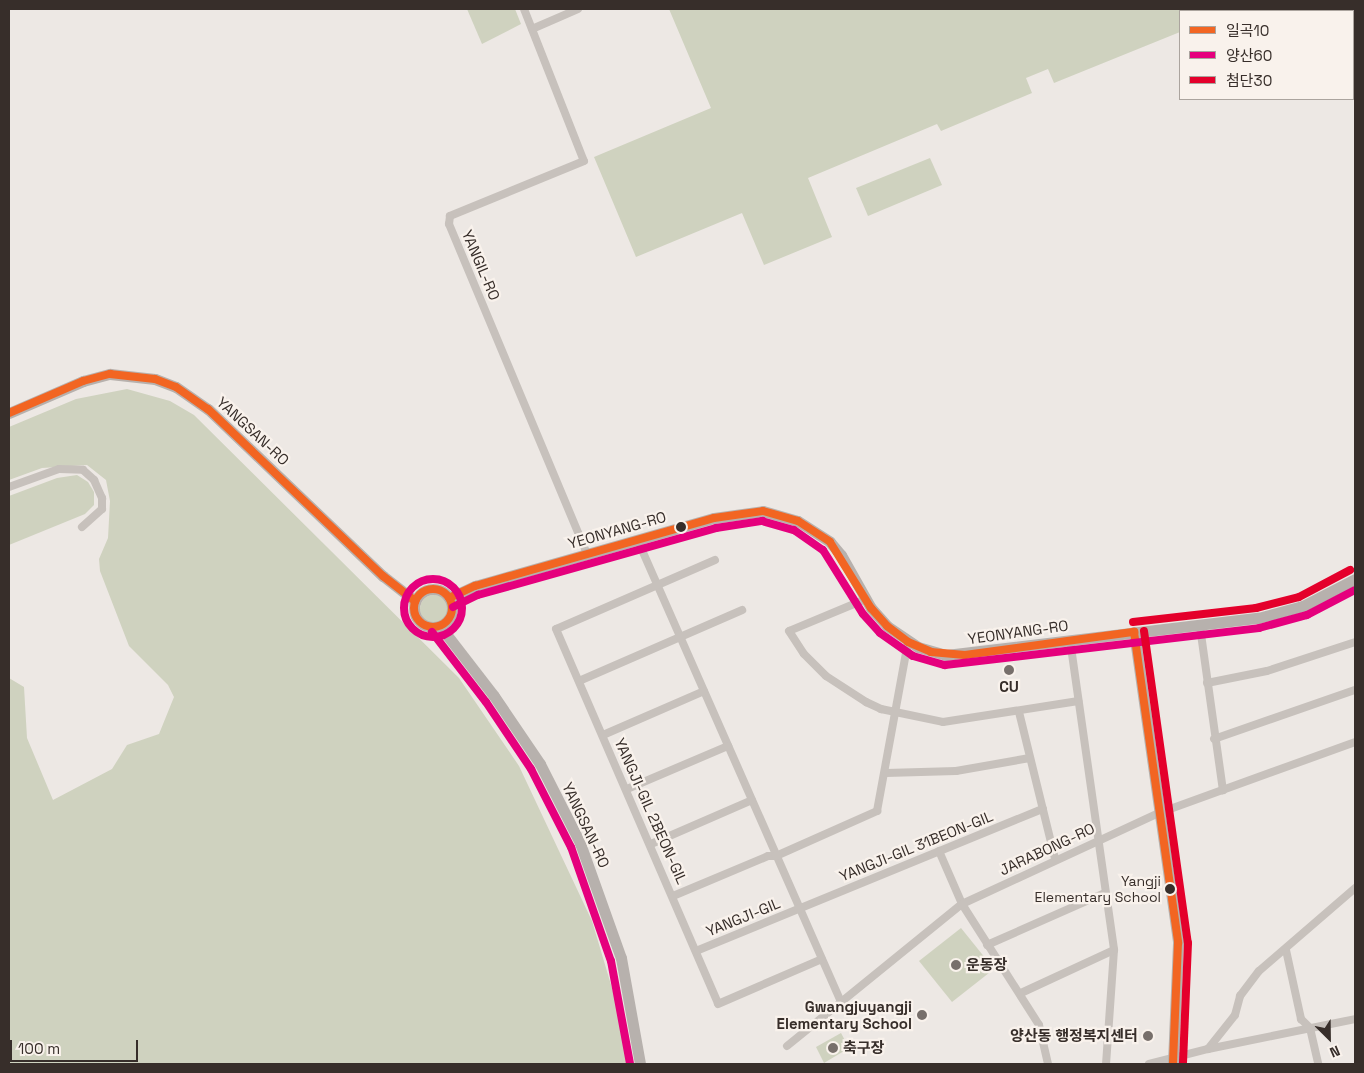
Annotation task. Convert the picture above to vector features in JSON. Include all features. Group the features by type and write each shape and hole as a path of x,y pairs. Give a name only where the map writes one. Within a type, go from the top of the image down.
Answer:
{"street":[{"name":"YANGIL-RO","path":"524,9 584,161 450,216 449,224 587,554"},
{"path":"532,29 578,9"},
{"name":"YANGSAN-RO","path":"9,413 83,381 110,374 141,376 176,387 208,409 382,576 415,601"},
{"path":"9,487 59,469 83,470 94,480 102,509 82,527"},
{"name":"YEONYANG-RO","path":"449,598 475,586 714,518 743,512 776,512 810,526 830,542 841,555 866,599 887,626 908,642 931,652 965,655 1070,640 1134,632 1200,627 1258,618 1303,606 1355,579"},
{"name":"YANGJI-GIL","path":"638,541 841,1002"},
{"path":"658,586 715,560"},
{"name":"YANGJI-GIL 2BEON-GIL","path":"658,586 556,629 651,844 718,1004 822,959"},
{"path":"430,589 442,592 449,598 451,614 440,626 428,627 418,621 413,609 415,601 430,589"},
{"path":"866,599 789,631 804,654 838,685 880,709 943,722 987,717 1078,702"},
{"path":"579,681 742,610"},
{"name":"YANGSAN-RO","path":"440,626 494,696 540,764 580,843 621,958 640,1064"},
{"path":"1200,627 1214,740 1223,790"},
{"path":"1134,632 1178,943 1174,1061"},
{"path":"1070,640 1100,839 1114,950 1106,1064"},
{"path":"673,896 768,856 776,856 877,811 886,773 908,642"},
{"path":"1207,683 1268,671 1355,642"},
{"path":"1214,740 1355,690"},
{"path":"602,735 704,691"},
{"path":"1019,712 1055,859"},
{"name":"JARABONG-RO","path":"787,1046 962,904 1055,859 1159,813 1355,742"},
{"path":"626,789 728,746"},
{"path":"886,773 956,771 1030,758"},
{"path":"651,844 752,800"},
{"name":"YANGJI-GIL 31BEON-GIL","path":"800,909 1043,809"},
{"path":"939,851 962,904 1039,1025 1048,1064"},
{"path":"1208,1048 1235,1015 1240,996 1248,983 1355,888"},
{"path":"988,945 1106,893"},
{"name":"YANGJI-GIL","path":"696,950 800,909"},
{"path":"1020,993 1114,950"},
{"path":"1286,950 1301,1019 1310,1028 1318,1064"},
{"path":"1148,1064 1174,1061 1208,1048 1355,1019"}],"green space":[{"path":"467,9 515,9 521,24 482,44"},
{"path":"669,9 1215,10 1179,10 1179,32 1054,83 1048,69 1026,78 1032,93 941,131 937,124 808,178 832,237 764,265 742,213 636,257 594,157 711,108"},
{"path":"930,158 942,185 868,216 856,188"},
{"path":"127,389 170,401 194,415 459,678 519,766 592,921 623,1025 629,1064 10,1064 9,678 24,687 27,738 53,800 112,769 127,745 159,734 174,697 168,685 129,646 100,571 99,559 108,538 110,501 106,480 87,465 42,468 9,480 9,427 76,399"},
{"path":"77,475 88,482 94,492 94,505 85,514 9,545 9,496 57,478"},
{"path":"434,595 444,599 448,609 444,619 434,623 424,619 420,609 424,599"},
{"name":"운동장","path":"961,928 994,969 952,1002 919,961"},
{"name":"축구장","path":"841,1033 849,1048 824,1063 816,1047"}],"transit line":[{"name":"일곡10","path":"9,413 83,381 110,374 155,379 176,387 208,409 383,576 415,601"},
{"name":"일곡10","path":"449,598 475,586 714,518 763,511 798,521 830,542 871,608 887,626 908,642 931,652 965,655 1134,632"},
{"name":"양산60","path":"453,607 478,595 716,528 762,521 794,530 823,550 863,614 880,633 913,656 945,665 1259,628 1307,615 1355,590"},
{"name":"첨단30","path":"1133,622 1256,608 1299,597 1350,570"},
{"name":"양산60","path":"427,579 439,579 454,587 462,602 462,608 462,614 454,629 439,637 427,637 412,629 404,614 404,602 412,587 427,579"},
{"name":"일곡10","path":"433,589 447,594 452,608 447,622 433,627 419,622 414,608 419,594 433,589"},
{"name":"첨단30","path":"1144,631 1188,943 1183,1064"},
{"name":"양산60","path":"432,632 486,702 531,769 571,847 611,961 630,1064"},
{"name":"일곡10","path":"1134,632 1178,943 1173,1064"}],"place":[{"name":"CU","path":"1009,670"},
{"name":"Yangji Elementary School","path":"1170,889"},
{"name":"운동장","path":"956,965"},
{"name":"Gwangjuyangji Elementary School","path":"922,1015"},
{"name":"양산동 행정복지센터","path":"1148,1036"},
{"name":"축구장","path":"833,1048"}]}
